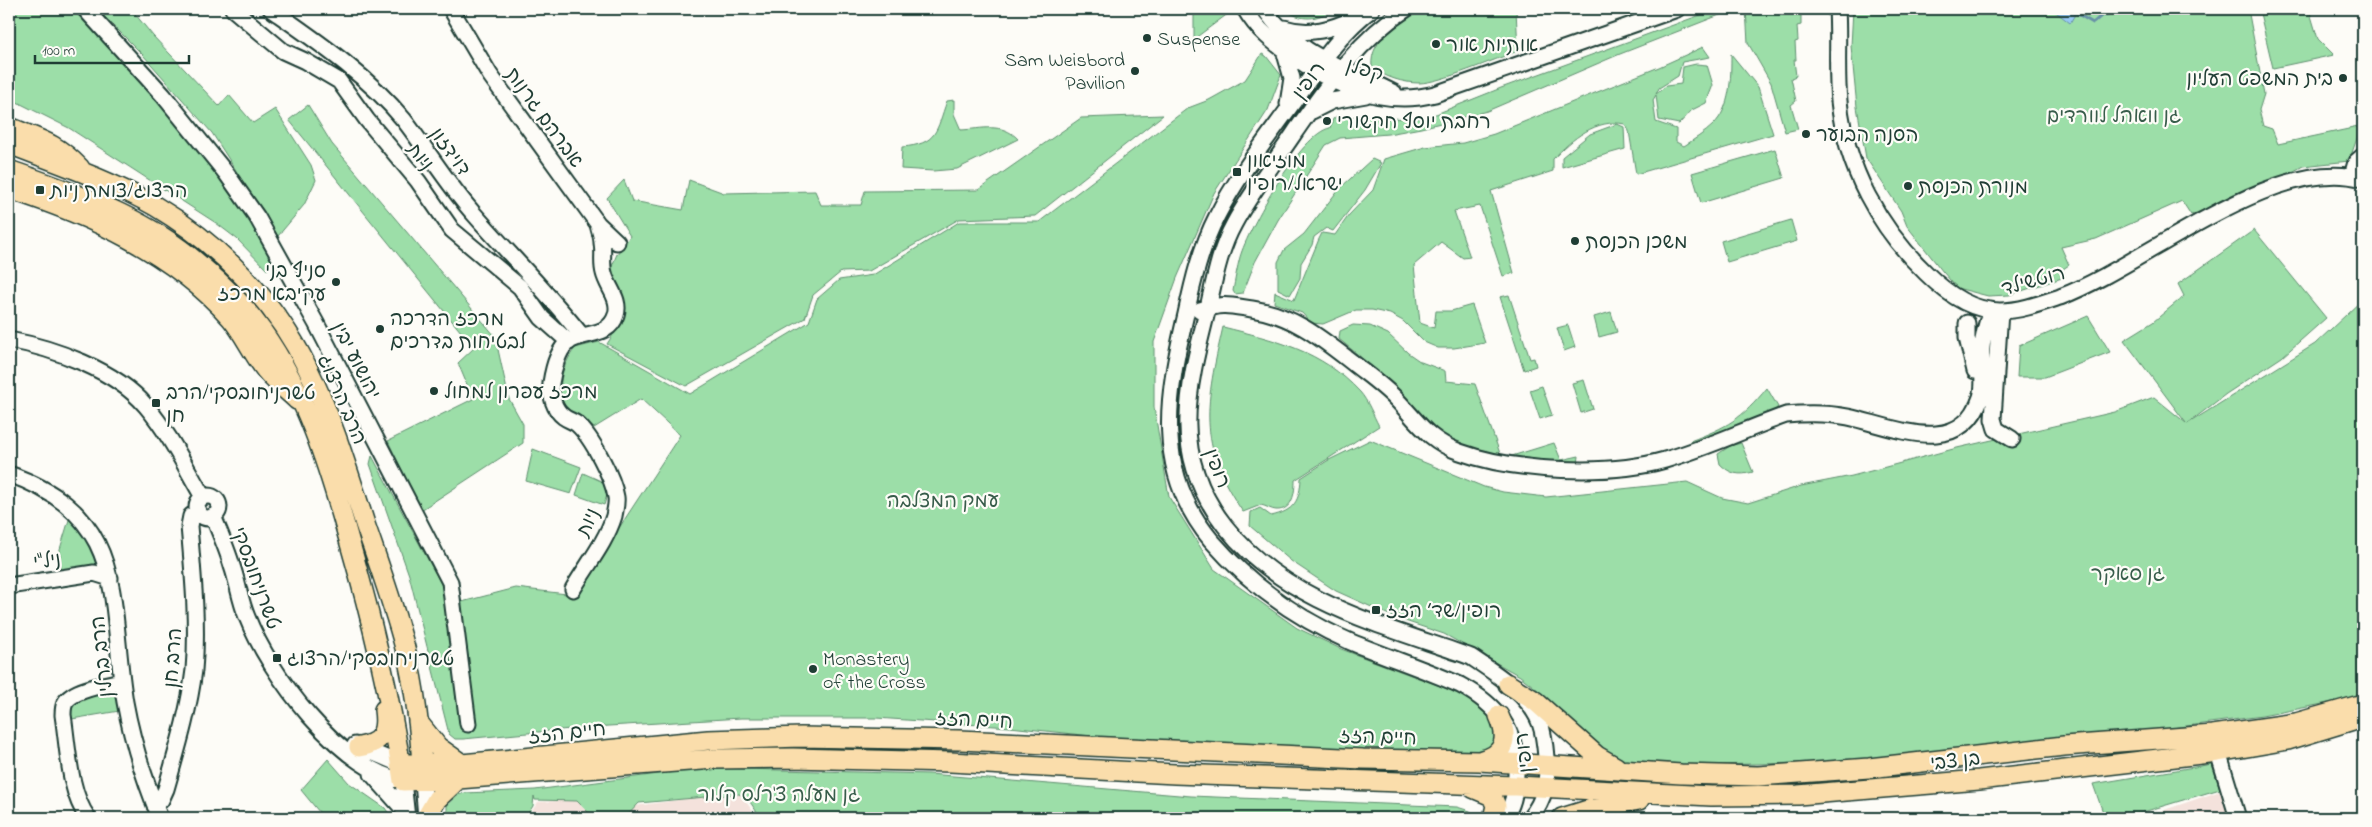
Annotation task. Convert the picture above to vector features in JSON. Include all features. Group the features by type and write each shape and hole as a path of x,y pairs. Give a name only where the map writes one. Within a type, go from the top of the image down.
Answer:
{"main road":[{"path":"9,127 52,144 67,154 86,174"},
{"name":"הרב הרצוג","path":"9,144 86,174 154,206 199,237 239,272 291,338 322,401 347,468 405,648 418,722 422,773"},
{"name":"הרב הרצוג","path":"9,170 120,214 154,232 188,255 238,300 262,331 303,405 328,469 371,618 389,694 401,772"},
{"path":"9,189 91,218 134,242 172,267 211,298 231,318 262,366 303,405"},
{"path":"360,756 379,740 385,728 372,647 371,618"},
{"path":"1508,684 1535,701 1597,756 1622,769"},
{"name":"בן צבי","path":"1547,764 1681,774 1758,776 1869,768 2064,746 2213,735 2296,723 2363,704"},
{"path":"1479,761 1495,755 1504,746 1505,734 1499,716"},
{"name":"בן צבי","path":"1546,788 1756,796 1839,793 1979,780 2218,752 2288,740 2363,717"},
{"path":"418,722 460,771 437,799 426,818"},
{"name":"חיים הזז","path":"460,771 708,740 801,737 960,740 1363,759 1547,764"},
{"name":"חיים הזז","path":"401,772 422,773 715,759 793,758 950,762 1546,788"},
{"path":"1459,785 1480,790 1492,796 1496,806 1492,818"},
{"path":"1562,818 1592,809 1679,794"}],"street":[{"name":"יהושוע יבין","path":"85,9 157,88 226,173 256,217 316,323 450,582 468,724"},
{"name":"ניות","path":"233,9 283,51 305,61 339,81 367,120 418,181 452,230 520,287 542,318 575,339 562,348 554,369 551,384 552,397 562,416 577,424 588,438 612,481 617,499 608,532 573,588"},
{"name":"דוידזון","path":"271,9 350,67 403,119 473,213 552,298 575,339"},
{"name":"אברהם גרנות","path":"451,9 490,75 598,224 617,242"},
{"path":"1245,9 1257,28 1284,50 1320,65"},
{"path":"1265,9 1278,26 1320,65"},
{"name":"רופין","path":"1406,9 1388,20 1360,45 1336,74 1234,224 1220,258 1190,386 1188,440 1199,483 1226,527 1267,567 1309,594 1358,616 1471,658 1508,684 1536,712 1544,732 1547,764 1546,788 1543,798 1530,818"},
{"name":"קפלן","path":"1320,65 1336,74 1371,88 1404,98 1435,94 1677,9"},
{"name":"רוטשילד","path":"1837,9 1839,92 1843,126 1855,168 1868,196 1892,235 1910,258 1935,282 1966,303 1995,310 2043,303 2089,285 2186,231 2277,185 2316,176 2358,177"},
{"path":"1278,26 1291,30 1318,31 1337,26 1370,10"},
{"name":"רופין","path":"1370,10 1347,32 1320,65 1284,114 1217,215 1202,252 1185,317 1168,403 1168,442 1175,475 1190,507 1210,539 1254,582 1279,603 1350,642 1460,685 1484,700 1499,716 1511,734 1517,762 1516,786 1510,808 1504,818"},
{"path":"1307,115 1332,101 1371,88 1359,66 1360,45"},
{"path":"1284,50 1291,70 1292,86 1284,114"},
{"path":"2358,177 2356,162 2363,156"},
{"path":"575,339 605,329 612,323 616,315 616,299 602,266 603,244 598,224"},
{"path":"1185,317 1223,304 1267,310 1300,324 1384,387 1427,434 1459,452 1512,465 1552,469 1603,469 1663,460 1776,419 1801,414 1848,417 1902,432 1935,434 1953,431 1968,422 1982,390 1982,346 1995,310"},
{"path":"1995,310 1993,419 1996,429 2012,439"},
{"path":"1967,323 1967,338 1977,381 1977,404"},
{"name":"טשרניחובסקי","path":"9,340 45,349 85,364 132,392 145,404 156,418 205,508 232,566 246,616 258,642 290,691 319,724 381,775 401,772"},
{"name":"הרב ברלין","path":"9,474 48,493 72,510 90,530 103,559 110,578 115,606 122,681 136,747 157,812"},
{"name":"הרב חן","path":"157,812 168,781 190,696 194,669 194,605 189,526 192,516 205,508"},
{"name":"ניל\"י","path":"91,573 99,567 103,559"},
{"name":"ניל\"י","path":"9,586 91,573 98,573 110,578"},
{"path":"88,818 81,809 76,795 63,715 64,704 68,699 88,689 122,681"},
{"path":"2218,752 2236,816"},
{"path":"360,756 406,815"},
{"name":"הרב הרצוג","path":"401,772 406,815"},
{"name":"הרב הרצוג","path":"422,773 426,818"}],"shaded area":[{"path":"2223,790 2232,818 2141,818"},
{"path":"714,795 741,795 758,818 625,818 635,806"},
{"path":"577,800 593,818 527,818 538,802"}],"green space":[{"path":"9,9 75,9 154,93 221,175 276,259 267,270 237,239 216,223 69,128 9,98"},
{"path":"97,9 131,9 153,36 219,106 229,95 253,123 275,109 311,165 316,180 304,205 278,236 212,133 143,55"},
{"path":"1191,9 1233,10 1194,39 1194,14"},
{"path":"1283,9 1336,9 1315,17 1303,18"},
{"path":"1423,9 1516,9 1518,51 1453,75 1419,83 1394,79 1372,67 1372,57 1381,39 1388,32"},
{"path":"1717,9 1735,9 1620,54 1487,111 1421,128 1388,134 1340,138 1326,145 1278,220 1255,262 1243,293 1235,294 1233,291 1240,257 1264,205 1305,146 1318,134 1330,128 1333,119 1337,116 1414,119 1436,114 1501,88"},
{"path":"1746,9 1812,9 1801,12 1801,25 1797,26 1798,41 1795,42 1796,60 1794,60 1796,76 1791,78 1796,101 1791,105 1798,129 1785,132 1771,83 1748,43"},
{"name":"גן וואהל לוורדים","path":"1853,9 2248,9 2264,94 2259,110 2263,126 2272,129 2278,144 2358,127 2360,130 2349,161 2303,166 2272,183 2191,215 2182,201 2096,239 2061,247 2069,265 2063,269 2065,277 2009,295 1988,296 1957,288 1907,226 1901,211 1866,158 1857,107 1851,46"},
{"path":"2259,9 2309,9 2318,39 2334,55 2273,68"},
{"path":"1703,47 1710,57 1682,62 1678,76 1659,88 1656,94 1666,86 1681,84 1683,67 1696,64 1707,65 1713,85 1706,103 1692,110 1679,124 1659,120 1656,95 1653,100 1656,122 1676,129 1676,142 1684,146 1710,128 1719,118 1727,101 1731,54 1758,87 1773,134 1636,174 1629,131 1625,124 1614,123 1594,127 1568,144 1553,159 1553,171 1491,191 1514,273 1503,276 1480,206 1454,211 1470,257 1463,258 1441,242 1414,265 1420,323 1434,328 1436,311 1451,311 1472,305 1485,343 1454,348 1438,348 1424,342 1403,321 1390,314 1372,310 1356,310 1323,324 1311,323 1302,313 1274,303 1275,292 1294,300 1322,233 1335,235 1349,215 1373,190 1384,159 1425,147 1463,143 1494,134 1659,67"},
{"name":"עמק המצלבה","path":"1262,54 1266,56 1281,75 1268,110 1214,193 1177,278 1154,342 1154,407 1169,497 1214,569 1297,628 1341,649 1472,698 1490,711 1497,741 1485,751 1474,753 1244,753 1010,727 876,718 741,718 592,727 463,739 455,739 449,734 409,575 370,464 372,456 440,582 450,605 516,588 575,595 680,435 641,399 594,428 562,404 562,375 567,361 575,348 599,342 690,394 809,322 817,299 839,280 873,275 959,222 1039,222 1188,108 1209,100 1245,80"},
{"path":"954,100 954,114 961,130 998,128 1005,130 1018,139 957,169 933,171 901,169 902,147 923,143 929,139 937,128 947,101"},
{"path":"308,105 332,144 495,336 509,399 523,424 523,443 421,510 388,441 473,399 458,363 474,348 289,120"},
{"path":"1163,115 1035,216 959,219 869,271 841,272 813,295 805,318 686,386 607,344 622,316 624,308 621,291 610,271 617,254 630,236 607,198 624,180 632,201 683,210 689,180 724,193 815,191 821,205 861,205 865,191 978,190 1081,118"},
{"path":"1617,124 1624,127 1625,149 1562,167 1562,157 1590,134"},
{"path":"1775,149 1784,178 1701,203 1692,173"},
{"path":"1372,159 1381,163 1365,190 1333,231 1326,228 1314,237 1312,245 1301,263 1300,278 1290,295 1278,289 1278,262 1284,250 1304,234 1339,189"},
{"path":"1791,220 1797,241 1727,262 1721,241"},
{"name":"גן סאקר","path":"2254,230 2326,318 2282,357 2226,394 2187,424 2315,344 2363,299 2363,696 2262,716 2149,731 1987,745 1847,762 1662,766 1624,763 1590,739 1538,690 1520,676 1444,634 1396,618 1336,591 1291,561 1250,526 1251,512 1260,508 1271,516 1290,508 1297,499 1301,478 1327,461 1370,440 1484,487 1503,492 1546,497 1687,482 1722,498 1748,503 1801,486 1852,476 1957,448 2115,412 2154,397 2186,423 2124,340 2153,322 2184,296 2178,284"},
{"path":"1509,295 1530,359 1534,358 1536,366 1524,370 1500,297"},
{"path":"1611,312 1617,332 1599,337 1594,317"},
{"path":"2088,316 2110,352 2045,377 2017,377 2019,346"},
{"path":"1353,325 1370,326 1388,334 1408,353 1421,362 1445,371 1446,381 1475,384 1502,459 1554,443 1561,460 1579,456 1578,465 1498,462 1449,440 1415,412 1398,389 1339,339 1340,331"},
{"path":"1568,325 1575,347 1564,351 1557,328"},
{"path":"1223,327 1279,342 1313,356 1329,366 1360,392 1379,426 1295,480 1292,500 1282,509 1274,510 1261,505 1243,512 1228,488 1218,465 1212,444 1209,401"},
{"path":"1584,380 1593,409 1581,413 1572,383"},
{"path":"1542,386 1552,415 1540,419 1530,390"},
{"path":"1767,388 1778,407 1768,416 1698,446 1690,441 1733,421 1750,407"},
{"path":"1741,443 1753,472 1735,473 1727,470 1720,464 1718,454 1730,446"},
{"path":"533,449 581,467 571,494 526,481"},
{"path":"583,473 610,485 604,505 576,495"},
{"path":"72,510 85,524 99,567 60,578 60,549"},
{"path":"121,683 125,710 66,720 67,703"},
{"path":"328,759 349,783 385,808 392,818 324,818 301,790"},
{"path":"2212,764 2220,789 2123,818 2105,818 2093,784"},
{"name":"גן מעלה צ'רלס קלור","path":"705,768 929,774 1191,796 1457,807 1470,811 1480,818 761,818 748,799 739,794 639,803 625,818 594,818 577,801 535,800 534,796 533,806 525,818 447,818 447,806 457,795 465,793 535,790"}],"water":[{"path":"2052,9 2078,9 2070,23"}],"waterway":[{"path":"2076,13 2093,23 2101,16 2118,11 2128,13 2137,9"}],"place":[{"name":"Suspense","path":"1147,38"},
{"name":"אותיות אור","path":"1436,44"},
{"name":"Sam Weisbord Pavilion","path":"1135,71"},
{"name":"בית המשפט העליון","path":"2343,78"},
{"name":"רחבת יוסף חקשורי","path":"1327,121"},
{"name":"הסנה הבוער","path":"1806,134"},
{"name":"מוזיאון ישראל/רופין","path":"1237,172"},
{"name":"מנורת הכנסת","path":"1908,186"},
{"name":"הרצוג/צומת ניות","path":"40,190"},
{"name":"משכן הכנסת","path":"1575,241"},
{"name":"סניף בני עקיבא מרכז","path":"336,282"},
{"name":"מרכז הדרכה לבטיחות בדרכים","path":"380,329"},
{"name":"מרכז עפרון למחול","path":"434,391"},
{"name":"טשרניחובסקי/הרב חן","path":"156,403"},
{"name":"רופין/שד׳ הזז","path":"1376,610"},
{"name":"טשרניחובסקי/הרצוג","path":"277,658"},
{"name":"Monastery of the Cross","path":"813,669"}]}
